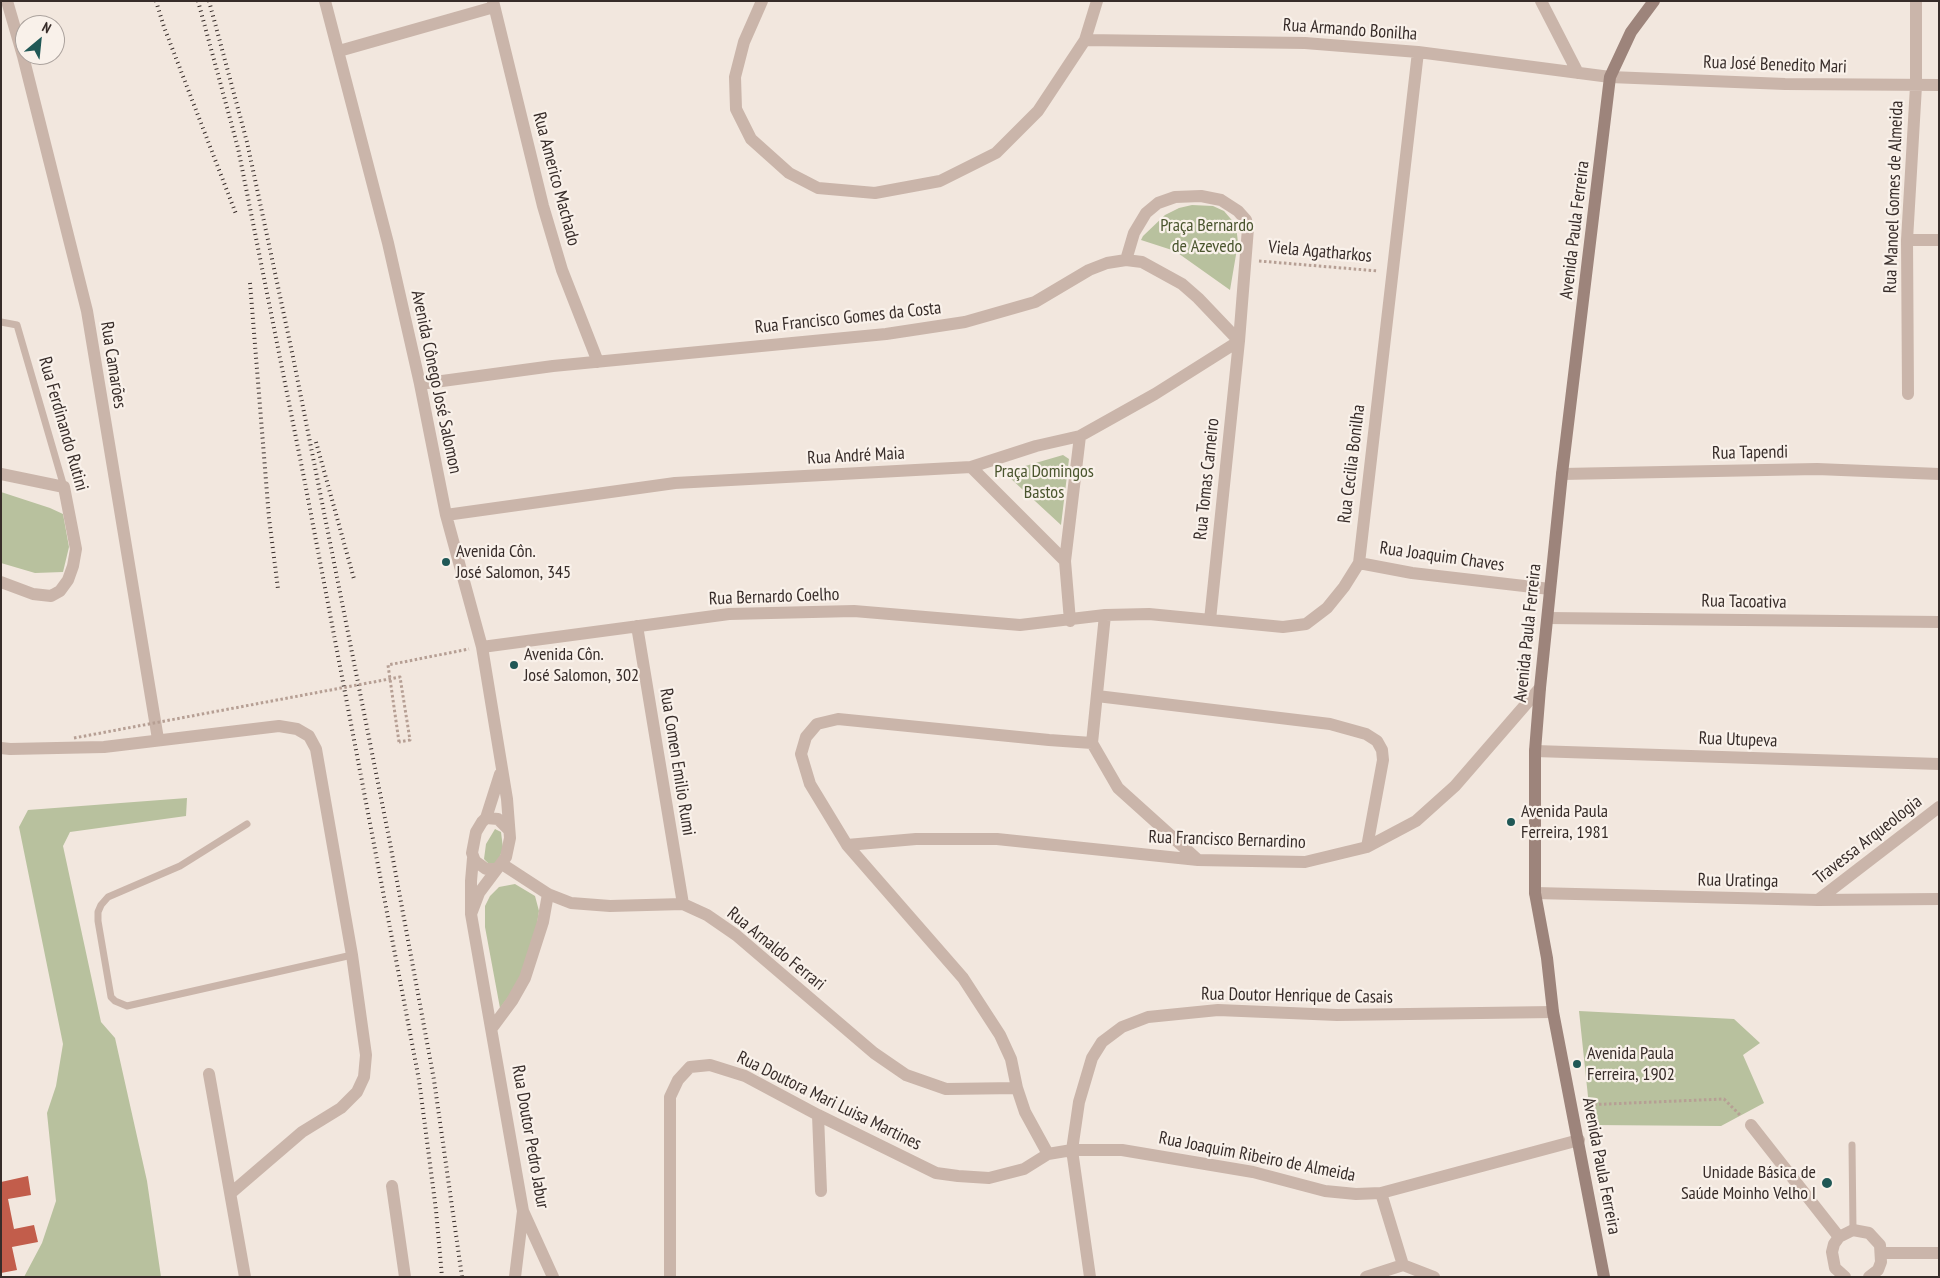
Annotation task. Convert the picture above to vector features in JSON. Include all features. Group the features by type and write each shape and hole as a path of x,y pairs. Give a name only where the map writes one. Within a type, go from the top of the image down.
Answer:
{"main road":[{"name":"Avenida Paula Ferreira","path":"1604,1277 1553,1012 1547,958 1536,893 1535,751 1562,474 1610,77 1631,32 1654,1"}],"street":[{"name":"Rua Camarões","path":"7,1 23,56 87,311 158,740"},
{"name":"Avenida Cônego José Salomon","path":"325,1 388,243 420,384 446,515 482,647 507,800 509,830"},
{"path":"762,1 744,42 735,77 736,109 750,139 789,173 818,188 875,193 940,181 996,153 1038,112 1085,40 1097,1"},
{"path":"1541,1 1578,72"},
{"name":"Rua Manoel Gomes de Almeida","path":"1908,394 1907,240 1916,86 1916,1"},
{"path":"339,51 494,4"},
{"name":"Rua Americo Machado","path":"494,4 543,206 562,270 598,362"},
{"name":"Rua Armando Bonilha","path":"1085,40 1305,43 1418,52 1610,77"},
{"name":"Rua Cecilia Bonilha","path":"1070,621 1105,616 1149,614 1283,627 1306,624 1328,608 1359,563 1418,52"},
{"name":"Rua José Benedito Mari","path":"1610,77 1785,84 1939,85"},
{"path":"1126,260 1134,233 1146,213 1158,203 1175,197 1202,196 1221,200 1238,210 1246,220 1248,228 1239,340"},
{"path":"1907,240 1939,240"},
{"name":"Rua Francisco Gomes da Costa","path":"420,384 553,366 886,334 965,322 1035,302 1089,270 1107,263 1126,260 1142,262 1182,284 1239,340"},
{"name":"Rua André Maia","path":"446,515 676,484 971,467 1036,446 1080,436 1154,394 1239,340"},
{"name":"Rua Tomas Carneiro","path":"1210,620 1239,340"},
{"path":"1070,621 1065,561 1080,436"},
{"path":"971,467 1065,561"},
{"name":"Rua Tapendi","path":"1562,474 1817,469 1939,474"},
{"path":"1,474 64,488"},
{"name":"Rua Ferdinando Rutini","path":"1,582 33,594 51,596 60,590 68,580 76,549 64,488"},
{"name":"Rua Joaquim Chaves","path":"1359,563 1412,573 1550,590"},
{"name":"Rua Bernardo Coelho","path":"482,647 729,614 854,611 1020,625 1070,621"},
{"path":"1105,616 1092,743 1118,788 1198,860"},
{"name":"Rua Tacoativa","path":"1548,618 1939,622"},
{"name":"Rua Comen Emilio Rumi","path":"637,626 683,904"},
{"name":"Rua Francisco Bernardino","path":"847,845 916,839 997,840 1198,860 1305,862 1367,847 1416,821 1455,786 1540,688"},
{"path":"1097,696 1330,724 1366,734 1377,741 1382,750 1383,760 1367,847"},
{"path":"1048,1154 1025,1112 1010,1059 1000,1035 963,978 847,845 810,784 801,754 806,737 817,724 838,719 1092,743"},
{"path":"1,748 104,747 279,726 297,729 309,736 316,749 352,955 366,1055 364,1077 357,1092 341,1108 302,1132 231,1193"},
{"name":"Rua Utupeva","path":"1535,751 1939,764"},
{"name":"Avenida Cônego José Salomon","path":"486,818 501,772"},
{"name":"Travessa Arqueologia","path":"1818,900 1939,807"},
{"path":"471,914 479,893 499,867 509,846 509,830 498,819 486,818 476,832 472,847 474,858 478,864 486,869 499,867"},
{"name":"Rua Doutor Pedro Jabur","path":"474,858 471,881 471,914 523,1212 553,1277"},
{"name":"Rua Arnaldo Ferrari","path":"499,867 548,894 571,903 610,906 683,904 707,915 736,935 874,1053 906,1075 946,1089 1017,1088"},
{"name":"Rua Uratinga","path":"1536,893 1818,900 1939,899"},
{"path":"492,1028 512,1001 525,978 543,922 548,894"},
{"name":"Rua Doutor Henrique de Casais","path":"1090,1277 1072,1150 1079,1102 1092,1058 1102,1042 1122,1027 1148,1017 1218,1010 1337,1015 1553,1012"},
{"name":"Rua Doutora Mari Luisa Martines","path":"670,1277 670,1097 678,1080 690,1067 710,1065 745,1076 818,1115 936,1173 989,1178 1024,1169 1048,1154 1072,1150"},
{"path":"209,1074 246,1277"},
{"path":"818,1115 821,1191"},
{"path":"1751,1125 1839,1238"},
{"name":"Rua Joaquim Ribeiro de Almeida","path":"1072,1150 1122,1150 1253,1172 1325,1191 1356,1194 1381,1193 1578,1140"},
{"path":"392,1186 405,1277"},
{"path":"1381,1193 1403,1265"},
{"path":"515,1277 523,1212"},
{"path":"1845,1277 1835,1268 1832,1252 1834,1244 1839,1238 1853,1230 1869,1233 1880,1245 1882,1253 1881,1262 1878,1270 1869,1277"},
{"path":"1882,1253 1939,1253"},
{"path":"1366,1277 1403,1265 1434,1277"}],"lane":[{"name":"Rua Ferdinando Rutini","path":"1,322 17,325 64,488"},
{"path":"247,824 180,866 108,898 101,905 98,912 98,921 111,997 114,1001 127,1006 352,955"},
{"path":"1852,1145 1853,1230"}],"path":[{"name":"Viela Agatharkos","path":"1246,260 1392,272"},
{"path":"74,738 400,677 410,740 399,742 388,666 482,647"},
{"path":"1572,1105 1724,1099 1751,1125"}],"green space":[{"name":"Praça Bernardo de Azevedo","path":"1192,205 1213,206 1224,211 1236,225 1238,243 1230,290 1175,251 1141,240 1165,215 1179,208"},
{"name":"Praça Domingos Bastos","path":"1063,455 1069,459 1061,525 1009,477 1015,469"},
{"path":"1,492 63,514 69,547 63,572 35,573 1,563"},
{"path":"187,798 186,816 70,832 63,846 101,1022 115,1038 147,1181 161,1277 24,1277 42,1243 56,1201 47,1113 56,1086 63,1044 19,827 28,810"},
{"path":"495,829 501,832 503,848 497,865 490,865 484,859 486,844"},
{"path":"515,884 535,896 539,911 534,943 520,981 500,1008 485,927 485,906 490,896 499,887"},
{"path":"1579,1011 1734,1019 1760,1043 1743,1055 1764,1103 1721,1126 1591,1125"}],"building":[{"path":"28,1176 31,1195 8,1199 14,1229 34,1225 38,1242 12,1247 17,1270 1,1273 1,1182"}],"railway":[{"path":"156,1 164,27 236,214"},
{"path":"198,1 238,148 305,483 419,1080 436,1210 442,1277"},
{"path":"209,1 247,142 293,357 390,843 434,1080 462,1277"},
{"path":"250,283 269,518 278,589"},
{"path":"316,442 354,579"}],"place":[{"name":"Avenida Côn. José Salomon, 345","path":"446,562"},
{"name":"Avenida Côn. José Salomon, 302","path":"514,665"},
{"name":"Avenida Paula Ferreira, 1981","path":"1511,822"},
{"name":"Avenida Paula Ferreira, 1902","path":"1577,1064"},
{"name":"Unidade Básica de Saúde Moinho Velho I","path":"1827,1183"}]}
